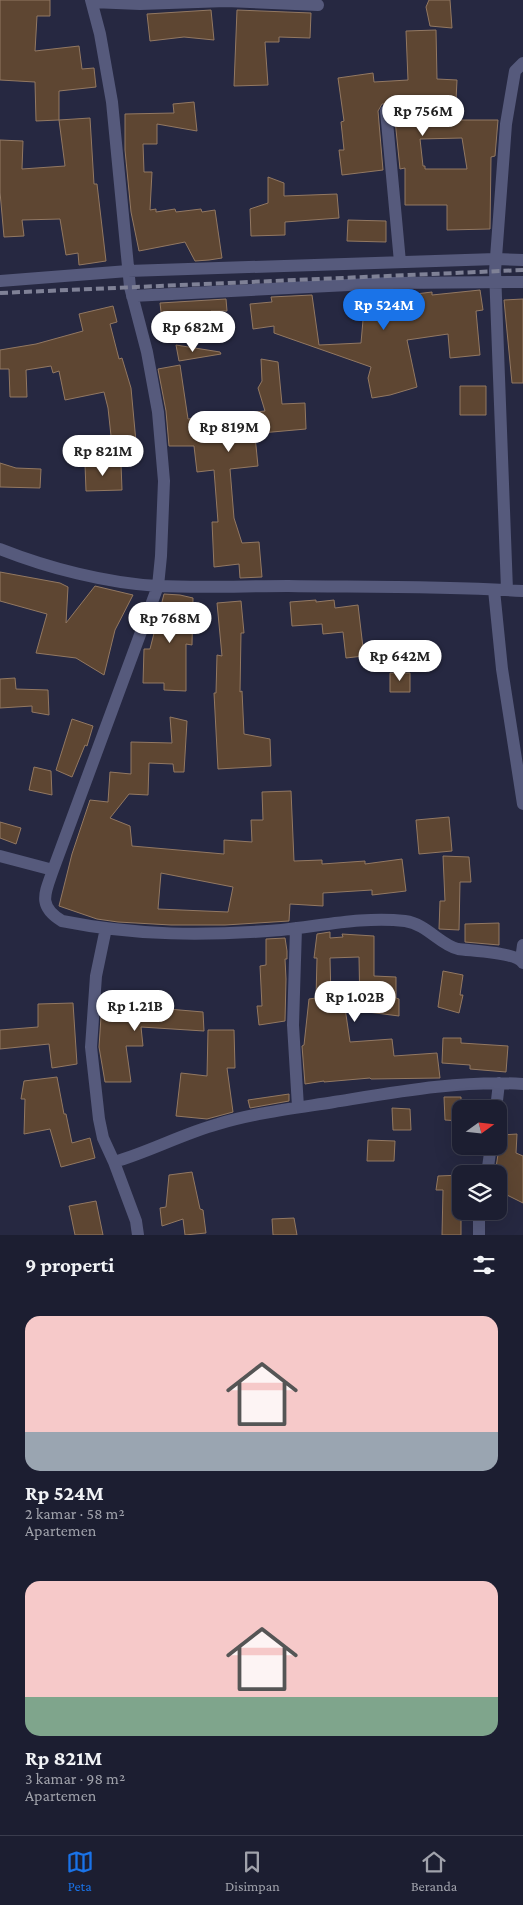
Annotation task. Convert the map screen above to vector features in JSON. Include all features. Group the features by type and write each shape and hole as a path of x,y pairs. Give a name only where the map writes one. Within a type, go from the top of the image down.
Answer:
{"street":[{"path":"318,5 226,1 140,4 92,1 112,102 128,271 132,296 147,352 159,422 164,481 161,556 158,586 44,897 46,906 52,915 62,921 133,932 240,933 365,920 405,921 419,924 457,948 470,949 522,961 523,945"},
{"path":"523,63 515,72 506,124 496,259 502,669 523,804"},
{"path":"386,111 400,262"},
{"path":"0,281 128,271 496,259 523,260"},
{"path":"132,296 389,283 523,282"},
{"path":"0,548 23,558 67,570 120,581 158,586 356,586 523,591"},
{"path":"0,856 53,870"},
{"path":"106,928 96,976 91,1047 103,1138 136,1221 138,1235"},
{"path":"296,928 294,1025 298,1108"},
{"path":"114,1162 135,1156 217,1124 298,1108 403,1090 498,1088 523,1084"},
{"path":"497,1100 498,1088"},
{"path":"479,1220 479,1235"}],"building":[{"path":"0,0 50,0 50,16 37,16 35,51 79,46 82,69 94,68 96,87 59,91 59,120 36,121 35,82 0,80"},
{"path":"429,0 450,0 452,28 430,26 426,7"},
{"path":"211,10 214,40 184,37 150,41 147,14"},
{"path":"237,10 311,13 310,38 279,37 279,42 265,42 268,85 234,86"},
{"path":"436,30 437,79 457,80 455,120 498,120 495,156 491,157 490,229 447,230 447,205 405,205 405,168 400,169 394,110 389,103 382,104 378,111 383,170 342,175 339,150 344,150 341,122 344,121 338,78 373,73 374,82 408,80 406,31","holes":["462,138 467,169 425,169 420,139"]},
{"path":"194,102 197,131 157,124 157,144 143,144 144,172 152,172 150,210 156,209 156,212 175,209 176,212 201,209 202,212 215,210 222,258 195,261 185,242 139,251 131,212 125,150 125,114 174,113 173,104"},
{"path":"90,118 94,184 97,184 106,261 79,265 78,253 66,255 60,219 22,220 24,236 4,237 0,192 0,140 23,141 22,169 65,166 59,120"},
{"path":"268,177 284,183 284,196 337,194 339,218 285,222 285,235 251,236 250,209 268,203"},
{"path":"348,220 386,221 386,242 347,241"},
{"path":"480,290 483,310 476,311 480,355 450,358 448,334 407,340 417,387 372,398 368,378 371,367 274,333 274,326 253,329 250,304 272,302 271,297 312,295 319,345 361,343 365,297 383,298 432,292 432,295"},
{"path":"226,299 227,311 211,311 212,328 205,329 206,335 172,337 169,320 162,320 160,303"},
{"path":"523,299 523,383 512,383 504,300"},
{"path":"113,306 117,322 110,324 119,359 122,358 131,388 136,442 112,445 108,408 104,392 65,400 59,371 53,373 51,366 26,370 27,397 10,397 9,369 0,369 0,350 36,344 83,331 79,314"},
{"path":"176,345 220,352 221,354 179,361"},
{"path":"261,359 278,362 282,404 305,403 306,429 261,433 261,435 255,436 258,466 230,469 234,518 242,543 259,542 262,577 240,578 239,564 214,567 212,522 218,522 214,470 197,472 194,446 169,446 166,411 158,369 180,365 188,419 265,411 258,388 262,381"},
{"path":"460,386 486,386 486,415 460,415"},
{"path":"0,463 16,468 41,469 40,488 0,487"},
{"path":"85,464 121,464 122,490 86,491"},
{"path":"0,572 60,583 68,587 66,623 95,586 133,595 115,630 104,675 76,658 36,653 47,614 0,601"},
{"path":"164,594 193,598 192,645 186,644 186,691 164,690 164,683 143,683 144,649 150,649"},
{"path":"316,600 316,602 334,600 335,608 358,605 364,656 346,658 343,632 323,634 322,624 292,626 290,602"},
{"path":"241,601 244,633 241,633 240,692 242,691 244,734 270,739 271,766 218,769 214,693 216,693 217,655 222,656 217,603"},
{"path":"390,673 410,673 410,692 390,692"},
{"path":"15,678 16,689 48,690 49,715 32,712 32,706 0,708 0,679"},
{"path":"170,717 187,721 184,772 174,772 173,764 149,763 148,795 129,794 110,818 130,826 132,846 224,854 224,840 252,842 251,820 263,820 262,792 291,791 294,861 322,860 322,864 365,861 365,864 402,859 406,891 372,895 372,890 323,893 323,906 290,904 289,921 225,925 171,925 118,922 97,919 59,906 72,854 90,800 108,802 110,772 131,774 131,742 172,743","holes":["161,873 233,887 228,912 158,909"]},
{"path":"72,719 93,726 87,746 85,745 72,777 56,770"},
{"path":"34,767 51,771 52,795 29,790"},
{"path":"449,817 452,851 419,854 416,820"},
{"path":"0,822 21,828 16,844 0,838"},
{"path":"443,856 469,857 471,882 460,882 459,930 439,929 440,901 445,901"},
{"path":"499,923 499,945 465,942 465,924"},
{"path":"330,932 330,938 343,937 342,934 374,936 374,976 396,977 396,998 399,999 399,1016 360,1011 359,957 330,958 331,1001 344,1001 350,1042 392,1039 394,1056 437,1053 440,1078 370,1078 305,1084 302,1046 304,1045 309,999 316,998 317,958 314,958 317,934"},
{"path":"285,938 287,959 285,959 285,1021 259,1025 257,1006 262,1006 260,966 266,965 266,939"},
{"path":"443,971 463,975 460,995 463,995 459,1013 438,1007"},
{"path":"102,1002 126,1002 146,1004 145,1007 203,1012 204,1031 141,1027 143,1046 126,1046 131,1082 105,1082 99,1047"},
{"path":"73,1003 77,1064 52,1068 49,1044 0,1049 0,1030 38,1027 38,1004"},
{"path":"208,1030 234,1030 235,1068 227,1068 233,1112 207,1119 176,1116 181,1073 207,1076"},
{"path":"443,1038 461,1038 461,1043 508,1046 506,1072 470,1069 470,1065 442,1063"},
{"path":"57,1077 72,1143 90,1138 95,1158 61,1167 50,1129 24,1134 25,1099 21,1099 24,1081"},
{"path":"289,1094 289,1101 250,1108 248,1100"},
{"path":"444,1097 461,1097 461,1100 452,1100 452,1120 445,1120"},
{"path":"392,1108 410,1109 411,1130 393,1130"},
{"path":"517,1134 516,1153 523,1156 523,1203 507,1195 507,1165 496,1165 498,1155 508,1155 508,1135"},
{"path":"368,1140 395,1141 394,1161 367,1161"},
{"path":"192,1172 200,1209 203,1210 206,1233 185,1235 183,1219 162,1226 160,1208 166,1207 169,1175"},
{"path":"452,1175 452,1220 461,1220 461,1235 442,1235 443,1190 436,1190 438,1176"},
{"path":"96,1201 103,1235 75,1235 69,1206"},
{"path":"294,1218 297,1235 273,1235 272,1219"}],"railway":[{"path":"0,293 523,270"}]}
